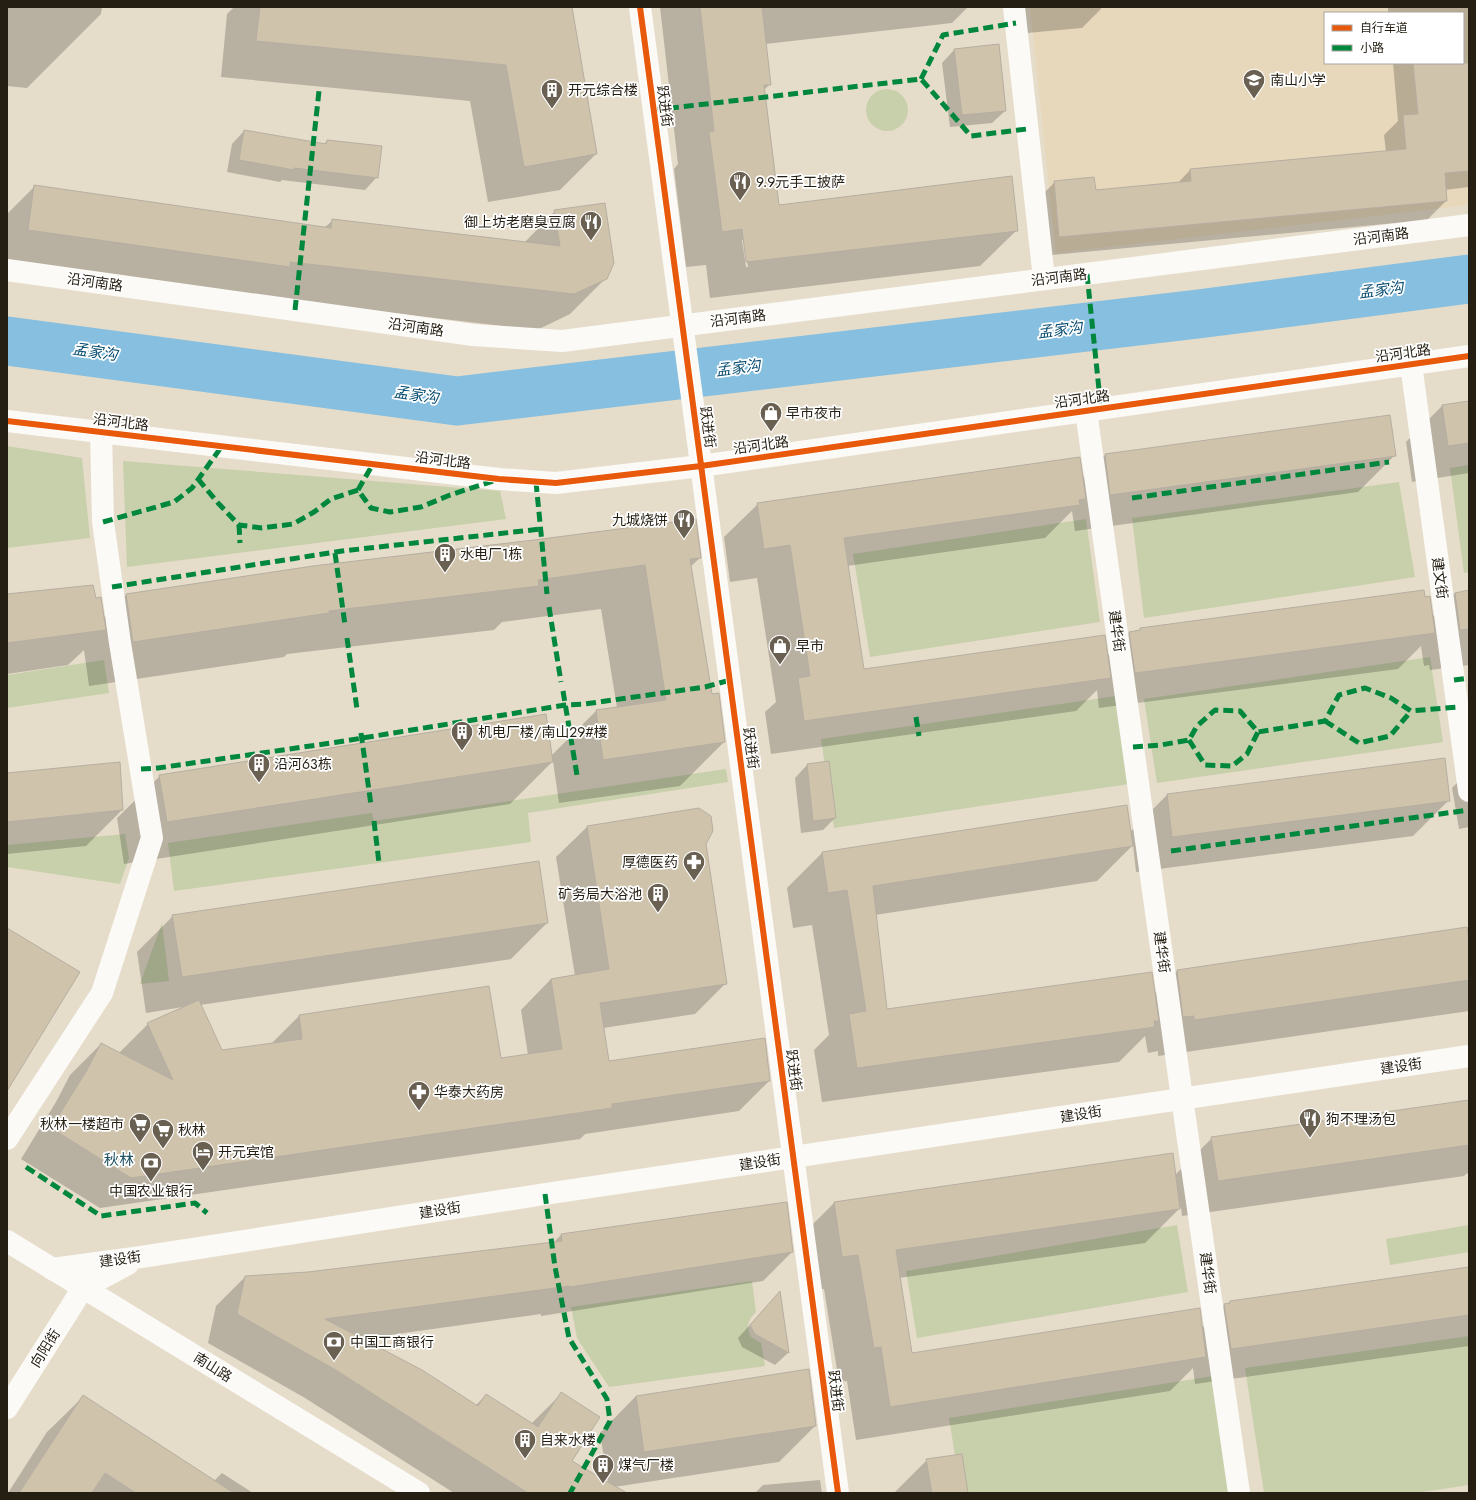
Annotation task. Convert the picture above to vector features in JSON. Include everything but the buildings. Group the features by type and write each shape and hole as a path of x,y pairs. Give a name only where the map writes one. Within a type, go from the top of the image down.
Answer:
{"street":[{"name":"跃进街","path":"640,7 838,1493"},
{"path":"1014,7 1044,279"},
{"name":"沿河南路","path":"7,270 473,335 562,341 684,334 1044,279 1469,224"},
{"name":"沿河北路","path":"7,421 524,481 556,483 701,465 1469,356"},
{"name":"建文街","path":"1411,364 1469,791"},
{"name":"建华街","path":"1086,411 1182,1098 1240,1493"},
{"path":"7,1138 102,993 152,838 120,643 103,522 101,431"},
{"name":"建设街","path":"52,1269 141,1257 1182,1098 1469,1056"},
{"name":"南山路","path":"7,1241 419,1493"},
{"path":"83,1288 141,1257"},
{"name":"向阳街","path":"7,1408 83,1288"}],"shaded area":[{"name":"南山小学","path":"1030,7 1469,7 1469,205 1056,253"}],"green space":[{"path":"883,89 891,89 899,92 905,98 908,110 905,122 899,128 891,131 883,131 875,128 869,122 866,114 866,106 869,98 875,92"},
{"path":"7,446 82,458 90,538 7,548"},
{"path":"123,461 500,491 506,519 127,567"},
{"path":"1469,465 1469,572 1464,573 1450,468"},
{"path":"1399,482 1415,577 1144,618 1132,518"},
{"path":"1086,519 1100,622 870,657 853,554"},
{"path":"1430,657 1443,742 1157,783 1144,699"},
{"path":"104,660 109,693 7,708 7,675"},
{"path":"1116,696 1129,784 834,828 821,739"},
{"path":"726,769 728,782 528,813 531,842 174,891 168,843 372,813 374,821"},
{"path":"125,834 129,858 120,884 7,867 7,845"},
{"path":"162,923 169,981 140,984"},
{"path":"1177,1225 1188,1292 917,1338 906,1271"},
{"path":"1469,1225 1469,1252 1390,1265 1386,1239"},
{"path":"752,1281 756,1312 751,1317 748,1327 751,1337 761,1343 765,1366 609,1387 577,1338 571,1307"},
{"path":"1469,1336 1469,1485 1416,1493 1264,1493 1245,1368"},
{"path":"1213,1376 1231,1493 961,1493 949,1418"}],"waterway":[{"name":"孟家沟","path":"7,341 457,401 1198,314 1469,279"}],"marked path":[{"path":"921,79 943,35 1016,23"},
{"path":"654,110 921,79 971,136 1027,129"},
{"path":"295,310 319,91"},
{"path":"1087,274 1101,409"},
{"path":"103,522 174,502 192,488 222,446"},
{"path":"1132,498 1389,462"},
{"path":"358,490 373,464"},
{"path":"198,479 239,525 262,528 293,524 314,512 331,499 358,490 371,508 390,512 421,507 450,495 493,481"},
{"path":"536,482 547,594"},
{"path":"239,525 240,543"},
{"path":"112,587 342,551 541,529"},
{"path":"335,553 345,625"},
{"path":"549,607 561,682"},
{"path":"347,638 357,709"},
{"path":"1454,680 1469,678"},
{"path":"141,769 158,768 338,742 565,705 585,704 705,687 730,680"},
{"path":"1133,747 1161,745 1189,740 1197,726 1215,710 1240,711 1258,732 1325,721 1339,695 1365,688 1391,698 1411,711 1458,707"},
{"path":"563,691 577,775"},
{"path":"1325,721 1359,743 1390,736 1411,711"},
{"path":"916,717 919,736"},
{"path":"1189,740 1205,765 1232,766 1247,754 1258,732"},
{"path":"361,733 371,805"},
{"path":"1171,851 1469,810"},
{"path":"374,821 379,863"},
{"path":"26,1167 101,1216 195,1203 207,1213"},
{"path":"545,1194 555,1267 569,1338 607,1399 610,1421 570,1493"}],"cycle path":[{"path":"640,7 838,1493"},
{"path":"7,421 499,479 556,483 701,466 1469,356"}],"place":[{"name":"南山小学","path":"1254,100"},
{"name":"开元综合楼","path":"552,110"},
{"name":"9.9元手工披萨","path":"740,202"},
{"name":"御上坊老磨臭豆腐","path":"591,242"},
{"name":"早市夜市","path":"771,432"},
{"name":"九城烧饼","path":"684,540"},
{"name":"水电厂1栋","path":"445,574"},
{"name":"早市","path":"780,666"},
{"name":"机电厂楼/南山29#楼","path":"462,752"},
{"name":"沿河63栋","path":"259,784"},
{"name":"厚德医药","path":"694,882"},
{"name":"矿务局大浴池","path":"658,914"},
{"name":"华泰大药房","path":"419,1112"},
{"name":"狗不理汤包","path":"1310,1138"},
{"name":"秋林一楼超市","path":"140,1144"},
{"name":"秋林","path":"163,1150"},
{"name":"开元宾馆","path":"203,1172"},
{"name":"中国农业银行","path":"151,1182"},
{"name":"中国工商银行","path":"334,1362"},
{"name":"自来水楼","path":"525,1460"},
{"name":"煤气厂楼","path":"603,1484"}],"district":[{"name":"秋林","path":"119,1160"}]}
